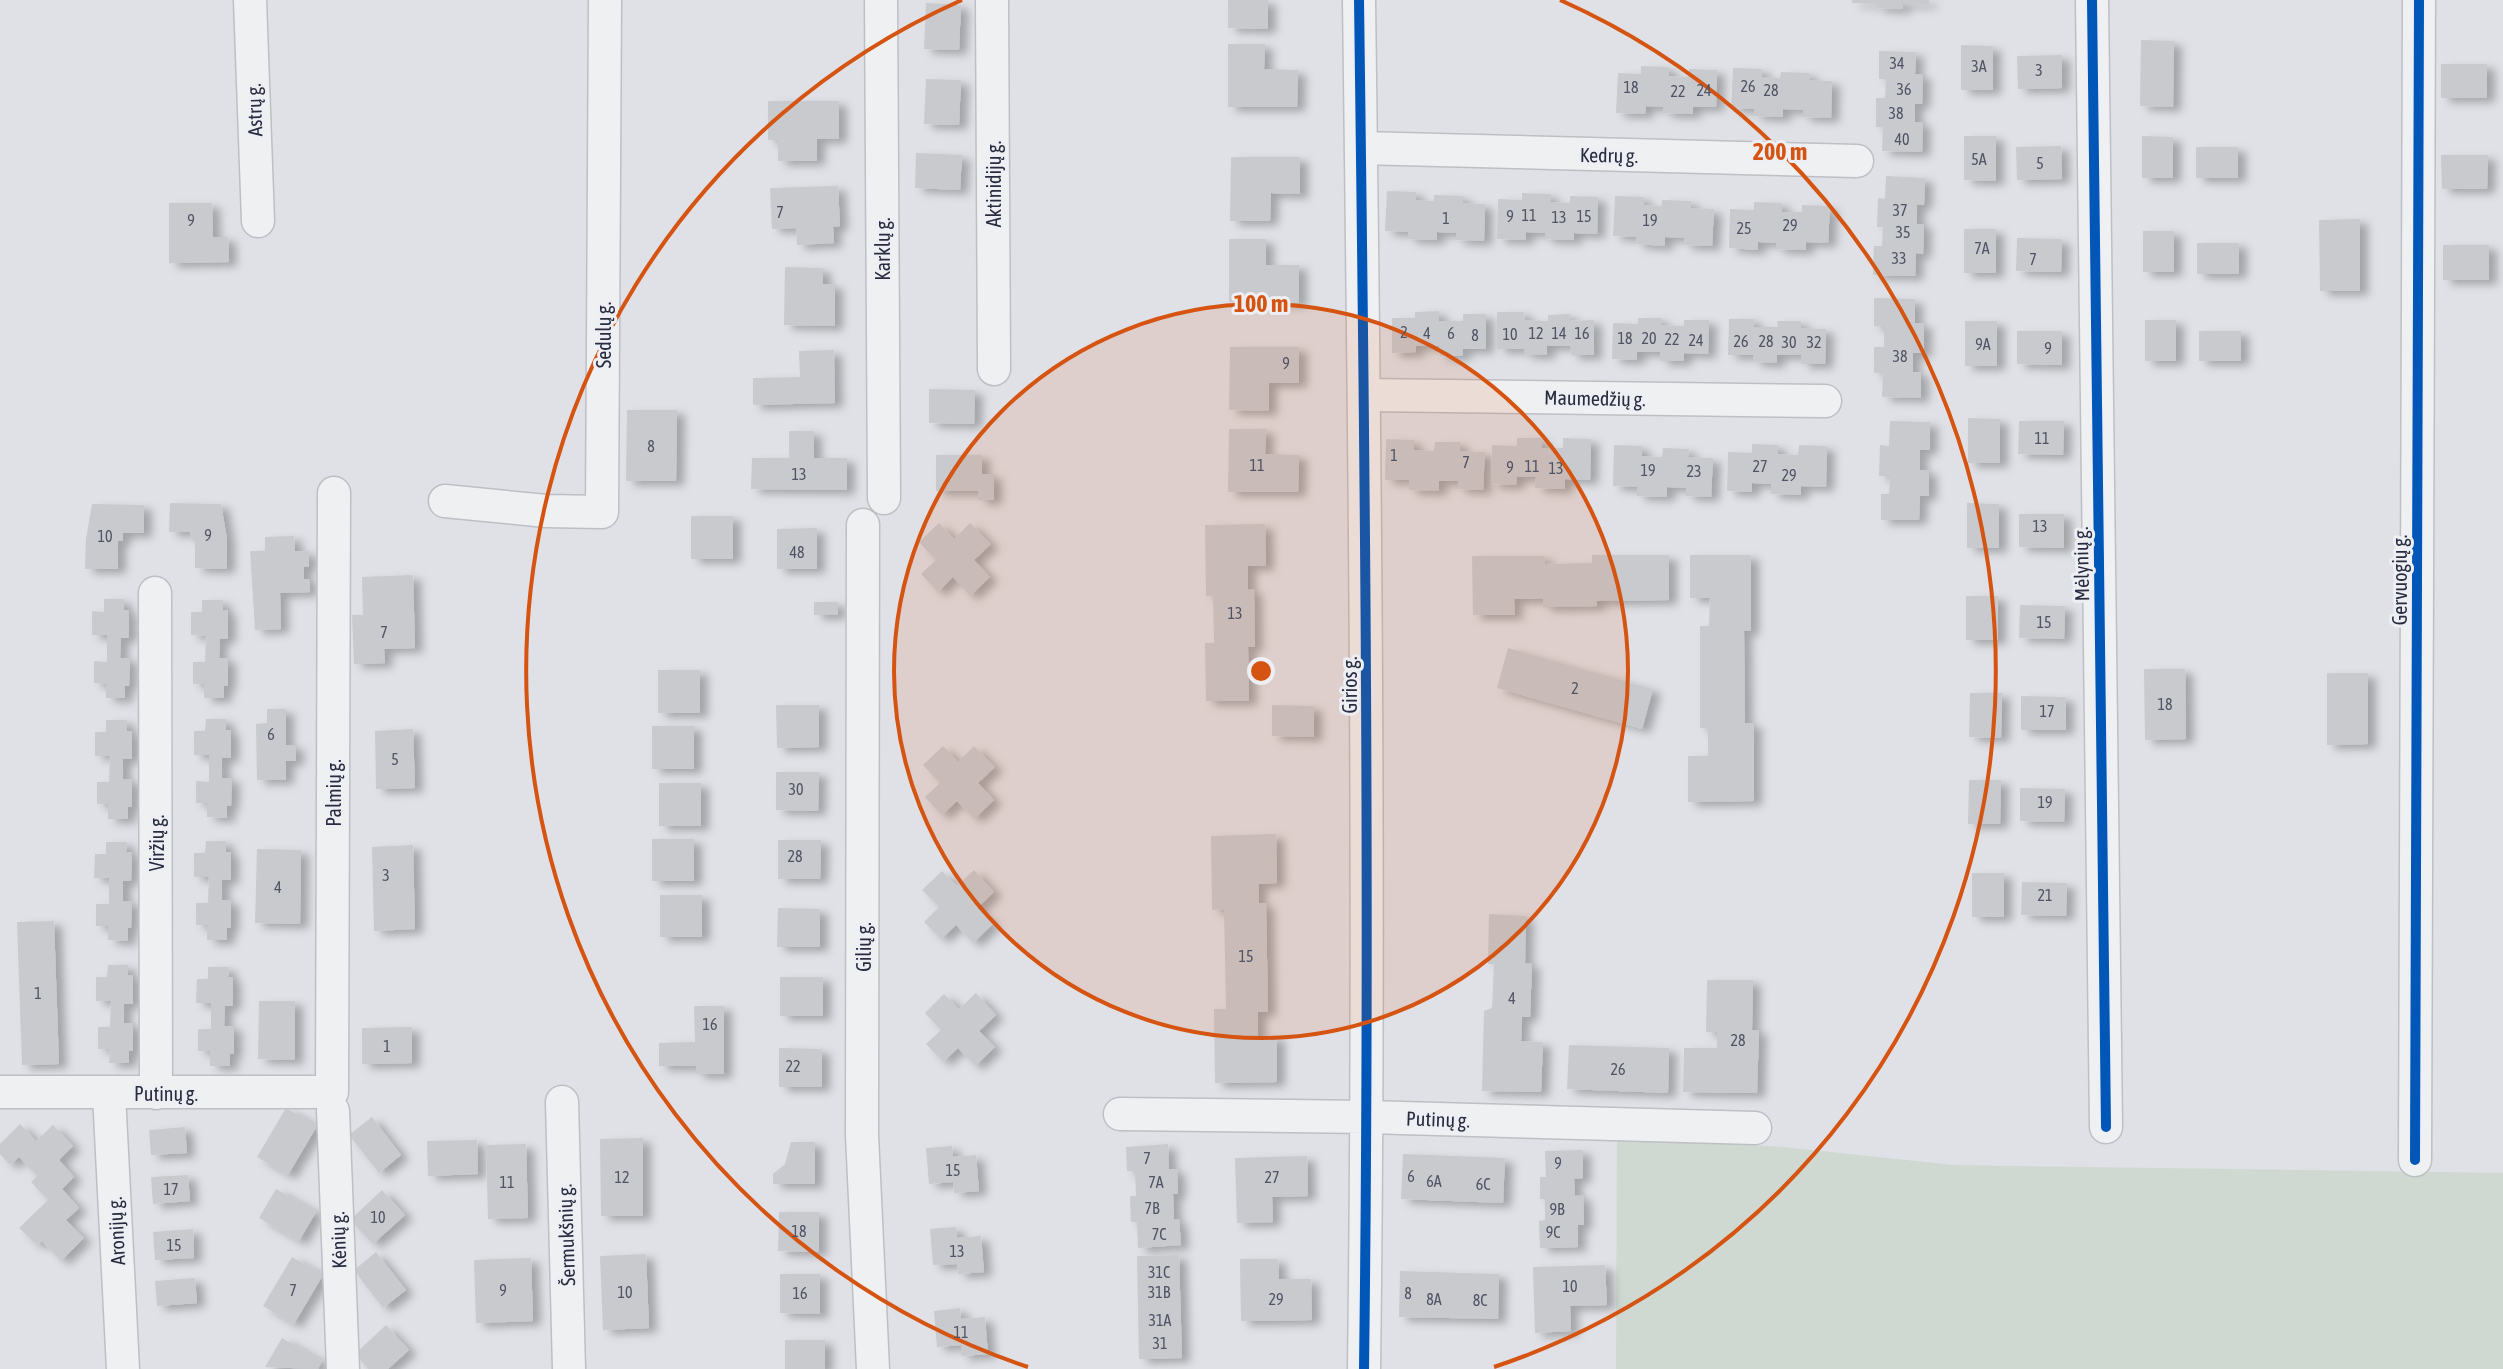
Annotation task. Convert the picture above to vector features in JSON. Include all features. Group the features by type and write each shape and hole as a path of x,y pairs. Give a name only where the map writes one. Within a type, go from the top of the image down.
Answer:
{"street":[{"name":"Astrų g.","path":"250,0 258,221"},
{"name":"Sedulų g.","path":"445,501 546,511 602,512 605,0"},
{"name":"Karklų g.","path":"881,0 884,498"},
{"name":"Aktinidijų g.","path":"992,0 994,369"},
{"name":"Girios g.","path":"1359,0 1365,395 1367,1117 1364,1369"},
{"name":"Mėlynių g.","path":"2092,0 2106,1127"},
{"name":"Gervuogių g.","path":"2415,1160 2419,0"},
{"name":"Kedrų g.","path":"1361,148 1857,161"},
{"name":"Maumedžių g.","path":"1365,395 1825,401"},
{"name":"Palmių g.","path":"332,1101 334,493"},
{"name":"Gilių g.","path":"863,525 862,1135 873,1369"},
{"name":"Viržių g.","path":"155,593 156,1093"},
{"name":"Putinų g.","path":"0,1092 156,1093 332,1101"},
{"name":"Aronijų g.","path":"109,1094 123,1369"},
{"name":"Kėnių g.","path":"332,1101 343,1369"},
{"name":"Šermukšnių g.","path":"562,1102 569,1369"},
{"name":"Putinų g.","path":"1120,1114 1367,1117 1755,1128"}],"shaded area":[{"path":"1617,1137 1783,1147 1954,1165 2503,1173 2503,1369 1616,1369"}],"building":[{"path":"1228,0 1268,0 1268,29 1228,28"},
{"path":"1852,0 1929,0 1929,4 1903,4 1903,9 1877,8 1877,4 1852,3"},
{"path":"926,3 961,5 959,50 924,49"},
{"path":"2141,40 2174,41 2173,107 2140,106"},
{"path":"1228,44 1265,44 1264,69 1298,70 1297,107 1228,107"},
{"path":"1961,45 1993,46 1993,90 1961,90"},
{"path":"1879,51 1916,52 1915,74 1923,75 1922,104 1915,104 1915,122 1923,122 1922,152 1882,151 1883,127 1876,127 1876,98 1885,98 1886,79 1879,79"},
{"path":"2062,55 2062,88 2018,89 2017,56"},
{"path":"2441,64 2487,64 2487,98 2441,98"},
{"path":"1641,66 1669,67 1669,76 1689,77 1689,69 1717,70 1716,107 1693,107 1693,114 1663,113 1664,107 1646,106 1645,114 1616,113 1618,73 1641,74"},
{"path":"1733,68 1762,69 1762,77 1780,78 1781,72 1810,73 1809,80 1832,81 1831,118 1803,117 1803,110 1783,109 1783,117 1754,116 1755,109 1731,108"},
{"path":"926,79 961,80 959,125 924,124"},
{"path":"768,101 839,101 839,139 817,139 817,161 778,161 778,140 768,140"},
{"path":"1964,136 1996,136 1996,181 1964,180"},
{"path":"2142,136 2173,137 2173,178 2142,178"},
{"path":"2061,146 2062,179 2017,180 2016,147"},
{"path":"2196,147 2238,147 2238,178 2196,178"},
{"path":"916,153 962,155 960,190 915,188"},
{"path":"2441,155 2488,155 2487,189 2442,189"},
{"path":"1231,157 1300,157 1300,194 1271,193 1270,221 1230,221"},
{"path":"1886,176 1925,178 1924,205 1917,205 1917,224 1924,224 1923,254 1916,253 1915,276 1873,275 1874,246 1882,246 1883,227 1877,227 1878,198 1885,199"},
{"path":"838,186 840,226 833,227 834,243 797,245 796,228 772,229 770,188"},
{"path":"1387,191 1416,192 1416,200 1434,201 1434,195 1463,196 1463,203 1485,204 1484,241 1456,240 1457,233 1437,232 1437,240 1408,239 1408,232 1385,231"},
{"path":"1522,193 1551,194 1550,202 1570,203 1570,196 1598,197 1597,234 1574,233 1574,240 1545,239 1545,233 1526,232 1526,240 1497,239 1498,199 1522,200"},
{"path":"1615,196 1644,197 1644,205 1662,206 1662,200 1691,201 1691,208 1714,209 1712,246 1684,245 1685,238 1665,237 1665,246 1636,244 1637,237 1613,236"},
{"path":"1754,202 1782,203 1782,212 1802,212 1802,205 1830,206 1828,243 1806,242 1806,250 1776,249 1777,243 1758,242 1758,250 1729,248 1730,209 1754,210"},
{"path":"169,203 212,203 213,237 228,237 229,262 169,263"},
{"path":"2360,219 2360,291 2320,291 2319,220"},
{"path":"1964,229 1996,229 1996,273 1964,273"},
{"path":"2143,231 2174,231 2174,272 2143,272"},
{"path":"2017,238 2062,239 2061,272 2016,271"},
{"path":"1229,239 1266,239 1266,265 1299,265 1299,303 1229,302"},
{"path":"2197,243 2239,243 2239,274 2197,274"},
{"path":"2443,245 2489,245 2489,280 2443,280"},
{"path":"785,267 823,268 823,284 835,284 835,326 784,325"},
{"path":"1874,298 1915,299 1915,323 1924,323 1924,353 1913,353 1913,372 1921,372 1921,398 1882,397 1883,373 1874,373 1874,347 1884,347 1884,327 1874,326"},
{"path":"1439,311 1439,321 1463,321 1463,314 1486,314 1486,349 1463,349 1463,356 1440,356 1439,346 1416,346 1416,352 1392,353 1392,318 1415,318 1415,312"},
{"path":"1497,312 1524,312 1525,320 1548,321 1548,315 1570,314 1570,321 1594,320 1594,355 1571,355 1570,346 1547,346 1547,355 1524,354 1524,349 1497,349"},
{"path":"1638,318 1661,318 1661,325 1684,326 1684,320 1709,320 1708,354 1684,353 1684,361 1660,361 1660,352 1637,352 1637,360 1612,359 1613,323 1638,324"},
{"path":"1729,319 1754,319 1754,327 1778,327 1777,321 1801,321 1801,328 1826,329 1825,364 1801,364 1801,355 1777,355 1777,363 1753,362 1754,355 1728,355"},
{"path":"2145,320 2176,320 2176,361 2145,361"},
{"path":"1965,321 1997,321 1997,366 1965,366"},
{"path":"2017,331 2062,331 2062,365 2017,364"},
{"path":"2199,331 2241,331 2241,361 2199,361"},
{"path":"1230,347 1299,347 1299,383 1269,383 1269,411 1229,410"},
{"path":"834,350 835,403 753,405 753,378 800,377 799,351"},
{"path":"929,389 975,390 974,424 929,423"},
{"path":"627,410 677,410 676,481 626,481"},
{"path":"1968,418 2000,419 2000,463 1968,463"},
{"path":"1890,421 1930,422 1930,450 1920,450 1920,470 1929,470 1929,496 1920,496 1919,520 1881,520 1881,494 1889,494 1890,476 1879,476 1880,445 1889,446"},
{"path":"2019,421 2064,421 2063,455 2018,454"},
{"path":"1229,429 1266,429 1265,454 1299,455 1298,492 1228,492"},
{"path":"789,431 814,431 814,458 847,458 847,490 751,489 752,458 789,458"},
{"path":"1517,438 1542,438 1542,448 1563,448 1563,438 1591,439 1590,480 1565,479 1565,489 1535,488 1536,477 1517,477 1516,485 1491,484 1492,445 1517,446"},
{"path":"1386,439 1414,440 1414,450 1434,451 1435,442 1460,442 1460,451 1485,452 1483,490 1458,489 1458,481 1439,481 1439,491 1409,490 1409,480 1385,480"},
{"path":"1752,444 1778,445 1778,454 1798,455 1799,445 1827,446 1826,487 1801,486 1801,495 1771,494 1771,484 1752,483 1752,492 1727,491 1728,452 1752,453"},
{"path":"1614,445 1642,446 1642,456 1662,457 1663,448 1689,449 1688,457 1713,458 1711,497 1686,496 1686,488 1667,487 1667,497 1637,496 1637,487 1613,486"},
{"path":"936,455 982,455 982,474 994,474 994,500 978,500 978,491 936,491"},
{"path":"170,503 221,504 227,539 227,569 195,568 195,539 190,539 190,532 169,532"},
{"path":"1967,503 1999,504 1999,548 1967,548"},
{"path":"92,504 144,505 144,533 123,533 123,541 118,541 118,569 85,569"},
{"path":"2019,514 2064,514 2064,548 2019,547"},
{"path":"691,516 733,516 733,559 691,559"},
{"path":"939,523 954,539 970,523 991,544 974,560 990,577 970,596 953,577 938,592 921,574 936,560 919,542"},
{"path":"1265,524 1266,566 1248,566 1248,590 1254,589 1255,647 1248,647 1249,701 1206,701 1205,643 1214,643 1213,596 1206,596 1205,525"},
{"path":"817,528 817,569 777,569 777,529"},
{"path":"294,536 295,551 309,551 309,567 304,567 304,579 309,579 310,592 280,593 281,629 255,630 250,551 265,551 265,537"},
{"path":"1592,555 1669,555 1669,600 1597,601 1597,606 1543,607 1543,599 1514,599 1515,615 1473,615 1472,556 1545,556 1545,564 1592,563"},
{"path":"1690,555 1751,555 1751,631 1744,631 1745,723 1754,723 1754,801 1688,802 1688,756 1708,756 1708,728 1700,728 1700,626 1709,626 1710,598 1690,598"},
{"path":"413,575 415,648 384,649 385,663 354,664 352,615 363,615 362,577"},
{"path":"1966,596 1998,596 1998,640 1966,640"},
{"path":"104,599 124,599 124,610 129,610 129,638 121,638 120,658 130,658 129,686 125,686 125,698 106,698 106,684 94,683 94,661 107,662 107,635 92,635 92,611 104,612"},
{"path":"202,600 223,600 223,610 228,610 228,639 220,639 219,658 228,658 228,686 224,686 224,698 204,698 204,684 193,684 193,662 205,662 206,636 191,635 191,612 202,612"},
{"path":"814,602 838,602 838,615 814,615"},
{"path":"2020,605 2065,606 2064,639 2019,638"},
{"path":"1508,648 1653,689 1642,729 1497,688"},
{"path":"2144,669 2185,669 2186,739 2145,740"},
{"path":"658,670 700,670 700,713 658,713"},
{"path":"2327,673 2368,673 2368,744 2327,745"},
{"path":"1970,693 2002,693 2001,738 1969,737"},
{"path":"2021,696 2066,697 2066,730 2021,730"},
{"path":"776,705 819,705 819,747 777,748"},
{"path":"1272,705 1314,706 1314,737 1272,736"},
{"path":"267,709 286,709 286,745 296,745 296,761 286,761 286,780 257,780 256,724 267,723"},
{"path":"206,719 226,719 226,730 231,730 231,758 222,758 222,778 232,778 231,806 227,806 227,818 207,817 207,803 196,803 196,781 209,782 209,755 194,755 194,731 205,731"},
{"path":"106,720 127,720 127,731 132,731 132,759 123,759 123,779 132,779 132,807 128,807 128,819 108,819 108,804 97,804 97,782 109,782 110,756 95,756 95,732 106,732"},
{"path":"652,726 694,726 694,769 652,769"},
{"path":"413,729 415,788 376,789 375,731"},
{"path":"943,746 958,762 974,746 995,767 978,783 994,800 974,819 957,801 942,815 925,797 940,783 923,765"},
{"path":"776,772 819,772 818,811 776,810"},
{"path":"1969,780 2001,780 2000,824 1968,824"},
{"path":"659,783 701,783 701,826 659,826"},
{"path":"2020,788 2065,789 2064,822 2020,821"},
{"path":"1276,834 1277,883 1259,884 1259,903 1266,903 1268,1012 1258,1012 1258,1036 1277,1036 1277,1082 1215,1083 1214,1009 1226,1009 1224,909 1212,910 1211,836"},
{"path":"652,839 694,839 694,881 652,881"},
{"path":"778,840 821,840 820,879 778,879"},
{"path":"206,841 226,841 226,852 231,852 231,880 222,880 222,900 231,900 231,928 227,928 227,940 207,940 207,925 196,925 196,903 208,903 209,877 194,877 194,853 205,853"},
{"path":"106,842 127,842 126,852 132,852 131,881 123,881 123,901 132,901 128,941 108,940 108,926 96,926 96,904 109,904 109,878 94,878 95,854 106,854"},
{"path":"413,845 415,929 374,931 372,847"},
{"path":"257,849 301,850 300,924 255,923"},
{"path":"974,870 994,892 977,908 993,924 973,943 956,925 941,939 924,922 939,907 922,890 942,871 957,886"},
{"path":"1972,873 2004,873 2004,917 1972,917"},
{"path":"2022,882 2067,883 2066,916 2021,915"},
{"path":"660,895 702,895 702,937 660,937"},
{"path":"778,908 820,909 820,947 777,947"},
{"path":"1489,914 1526,916 1525,963 1532,964 1530,1017 1522,1017 1521,1041 1543,1042 1541,1092 1482,1091 1484,1011 1492,1008 1494,964 1488,964"},
{"path":"54,921 59,1064 22,1065 17,922"},
{"path":"108,965 128,965 128,975 133,975 133,1004 124,1004 124,1023 133,1023 133,1051 129,1051 129,1063 109,1063 110,1049 98,1049 98,1027 110,1027 111,1001 96,1001 96,977 107,977"},
{"path":"208,967 229,967 228,977 233,977 233,1006 225,1006 224,1026 234,1026 234,1054 230,1054 230,1066 210,1066 210,1051 198,1051 198,1029 211,1029 211,1003 196,1003 197,979 208,979"},
{"path":"780,977 823,977 823,1016 780,1016"},
{"path":"1707,980 1753,980 1752,1030 1759,1030 1757,1093 1683,1092 1684,1048 1717,1048 1717,1032 1706,1032"},
{"path":"976,993 996,1015 979,1031 995,1047 975,1066 958,1048 943,1062 926,1044 941,1030 925,1013 944,994 959,1009"},
{"path":"259,1001 295,1001 295,1060 258,1059"},
{"path":"694,1006 724,1006 724,1074 696,1074 696,1066 659,1066 659,1043 695,1042"},
{"path":"412,1027 412,1063 362,1064 362,1028"},
{"path":"1569,1045 1669,1048 1668,1093 1567,1089"},
{"path":"779,1048 822,1049 822,1087 779,1087"},
{"path":"286,1108 317,1126 288,1175 257,1157"},
{"path":"372,1117 401,1155 379,1173 349,1135"},
{"path":"20,1124 36,1141 53,1125 73,1146 59,1160 74,1177 62,1189 79,1208 66,1220 84,1238 61,1261 42,1241 37,1245 19,1228 48,1200 31,1182 37,1176 19,1157 10,1165 0,1154 0,1144"},
{"path":"185,1127 187,1153 151,1155 149,1130"},
{"path":"643,1138 643,1216 601,1216 600,1139"},
{"path":"477,1140 478,1174 428,1176 427,1141"},
{"path":"791,1142 815,1142 815,1184 773,1184 773,1174 785,1164"},
{"path":"526,1144 528,1218 488,1219 486,1145"},
{"path":"1168,1144 1169,1169 1177,1169 1178,1194 1173,1194 1174,1220 1179,1219 1181,1245 1138,1248 1137,1222 1131,1222 1130,1196 1136,1196 1135,1171 1127,1171 1126,1147"},
{"path":"952,1146 953,1157 976,1155 979,1191 954,1193 953,1182 929,1184 926,1148"},
{"path":"1583,1150 1583,1178 1574,1179 1575,1196 1583,1195 1584,1225 1578,1225 1578,1247 1540,1248 1539,1221 1545,1220 1545,1199 1540,1199 1540,1177 1546,1177 1545,1151"},
{"path":"1403,1154 1505,1158 1503,1203 1401,1199"},
{"path":"1307,1156 1308,1196 1272,1197 1273,1222 1237,1223 1235,1158"},
{"path":"188,1175 190,1201 153,1204 151,1177"},
{"path":"276,1189 316,1212 299,1241 259,1218"},
{"path":"382,1190 405,1215 373,1244 350,1220"},
{"path":"779,1212 819,1212 819,1252 778,1251"},
{"path":"956,1227 957,1238 981,1236 984,1272 958,1274 957,1264 933,1265 930,1229"},
{"path":"193,1229 194,1258 155,1260 153,1232"},
{"path":"376,1252 406,1290 383,1308 354,1270"},
{"path":"646,1254 649,1328 603,1330 600,1256"},
{"path":"1179,1255 1182,1358 1139,1359 1137,1256"},
{"path":"292,1257 323,1275 294,1324 263,1306"},
{"path":"531,1258 533,1321 476,1323 474,1260"},
{"path":"1240,1259 1278,1259 1279,1279 1311,1279 1312,1320 1241,1321"},
{"path":"1605,1265 1607,1305 1570,1306 1571,1331 1535,1333 1533,1267"},
{"path":"1400,1271 1499,1274 1498,1319 1399,1317"},
{"path":"780,1274 820,1274 820,1314 780,1313"},
{"path":"195,1278 197,1303 157,1306 155,1281"},
{"path":"960,1308 961,1319 985,1317 988,1354 961,1356 961,1345 937,1347 934,1311"},
{"path":"386,1325 409,1350 388,1369 368,1369 355,1354"},
{"path":"282,1338 322,1361 318,1369 265,1367"},
{"path":"785,1340 825,1340 825,1369 785,1369"}],"cycle path":[{"path":"1359,0 1367,856 1364,1369"},
{"path":"2092,0 2106,1127"},
{"path":"2415,1160 2419,0"}]}
